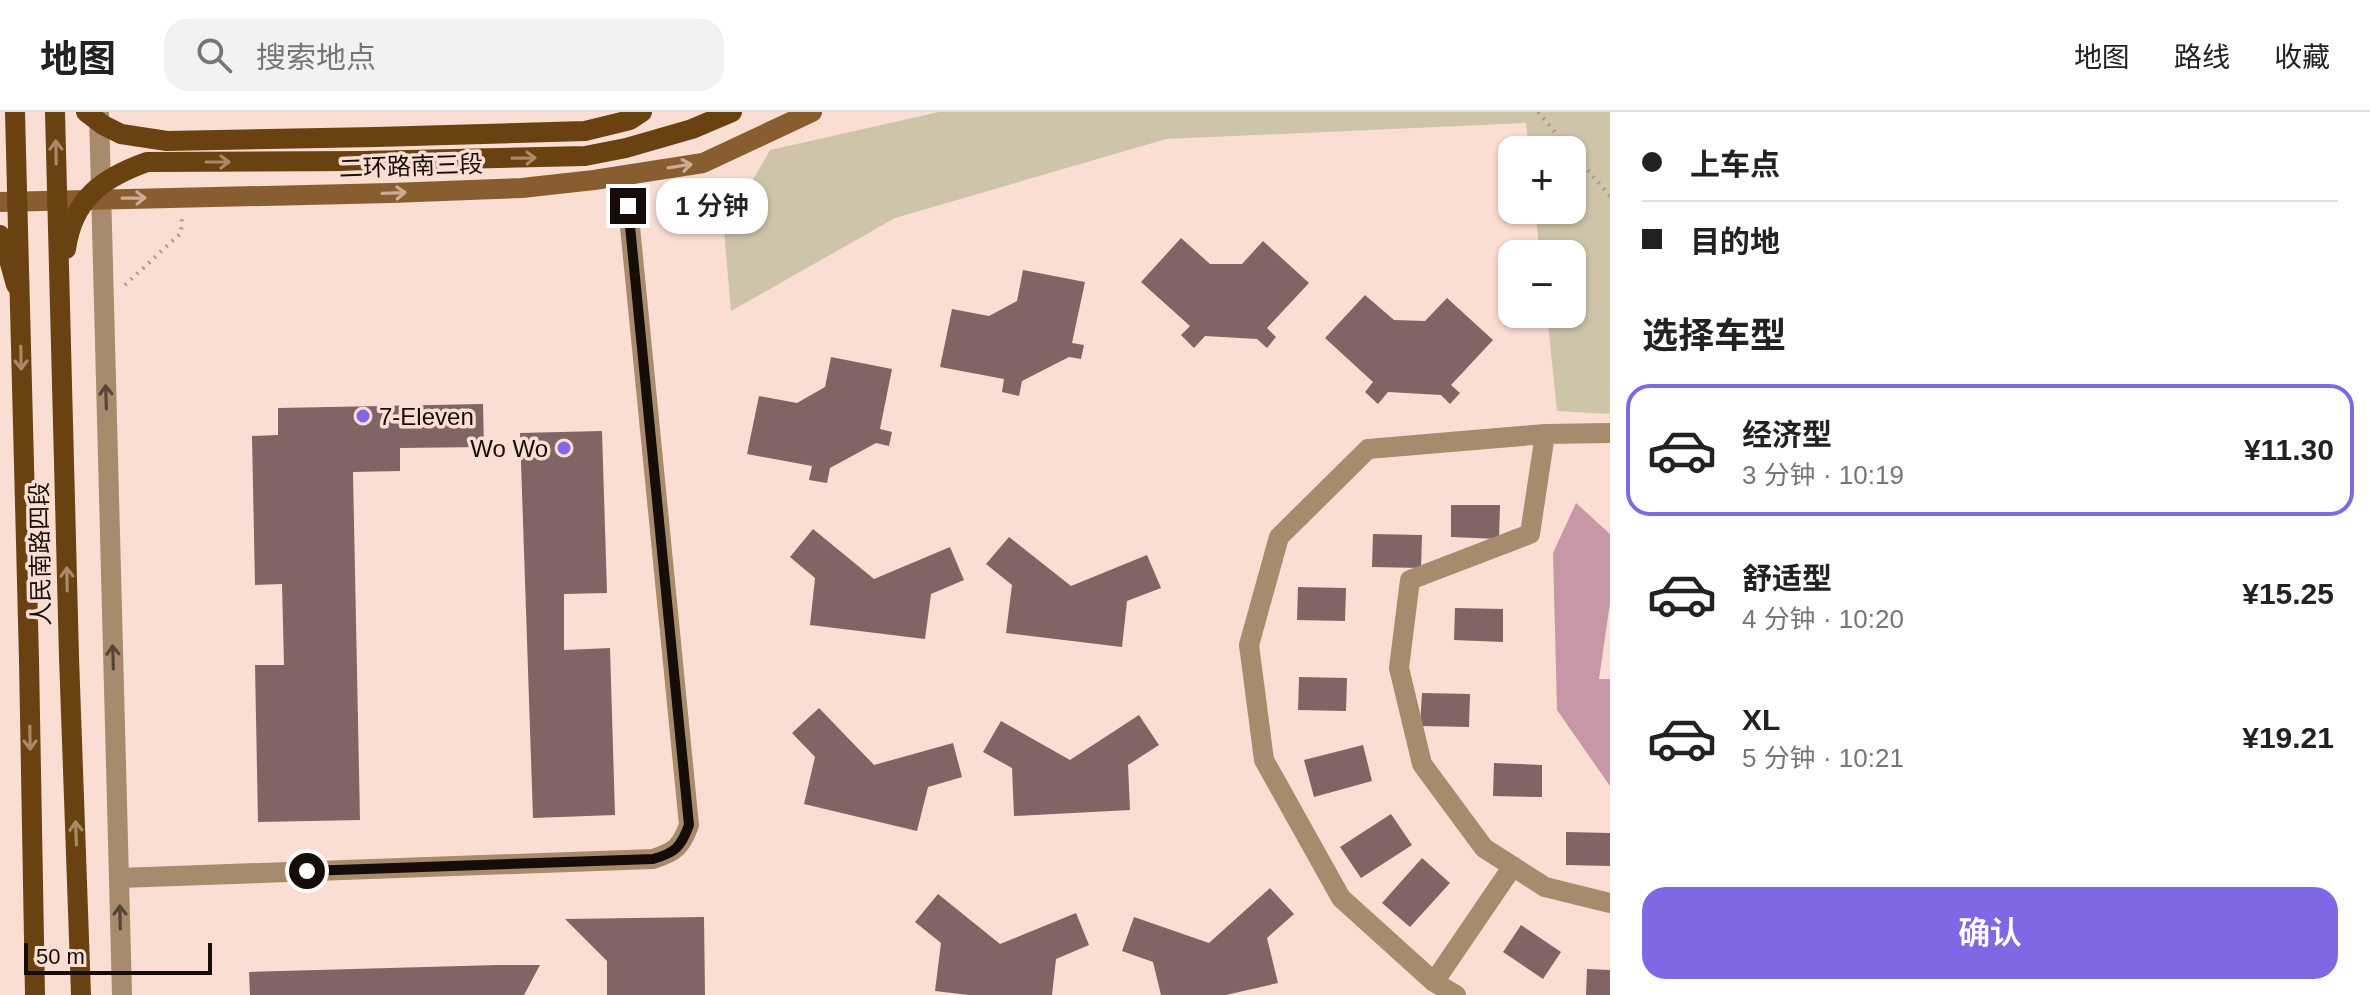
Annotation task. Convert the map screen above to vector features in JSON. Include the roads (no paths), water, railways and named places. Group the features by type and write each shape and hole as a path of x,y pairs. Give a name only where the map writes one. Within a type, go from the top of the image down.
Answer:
{"main road":[{"name":"人民南路四段","path":"15,112 35,995"},
{"name":"人民南路四段","path":"55,112 81,995"},
{"path":"86,112 121,134 167,141 567,133 636,116"},
{"path":"60,297 68,237 78,207 101,185 123,171 147,162 572,157 626,148 692,129 732,112"},
{"name":"二环路南三段","path":"0,202 522,188 703,163 812,112"},
{"path":"0,235 20,301"}],"street":[{"path":"99,112 122,995"},
{"path":"119,878 653,859 668,855 682,843 689,825 625,176"},
{"path":"1456,995 1434,982 1341,898 1264,760 1249,645 1279,537 1368,449 1545,434 1610,433"},
{"path":"1545,434 1530,534 1410,580 1399,668 1422,764 1484,848 1545,887 1610,903"},
{"path":"1434,982 1513,866"}],"place":[{"name":"7-Eleven","path":"363,416"},
{"name":"Wo Wo","path":"564,448"}]}
